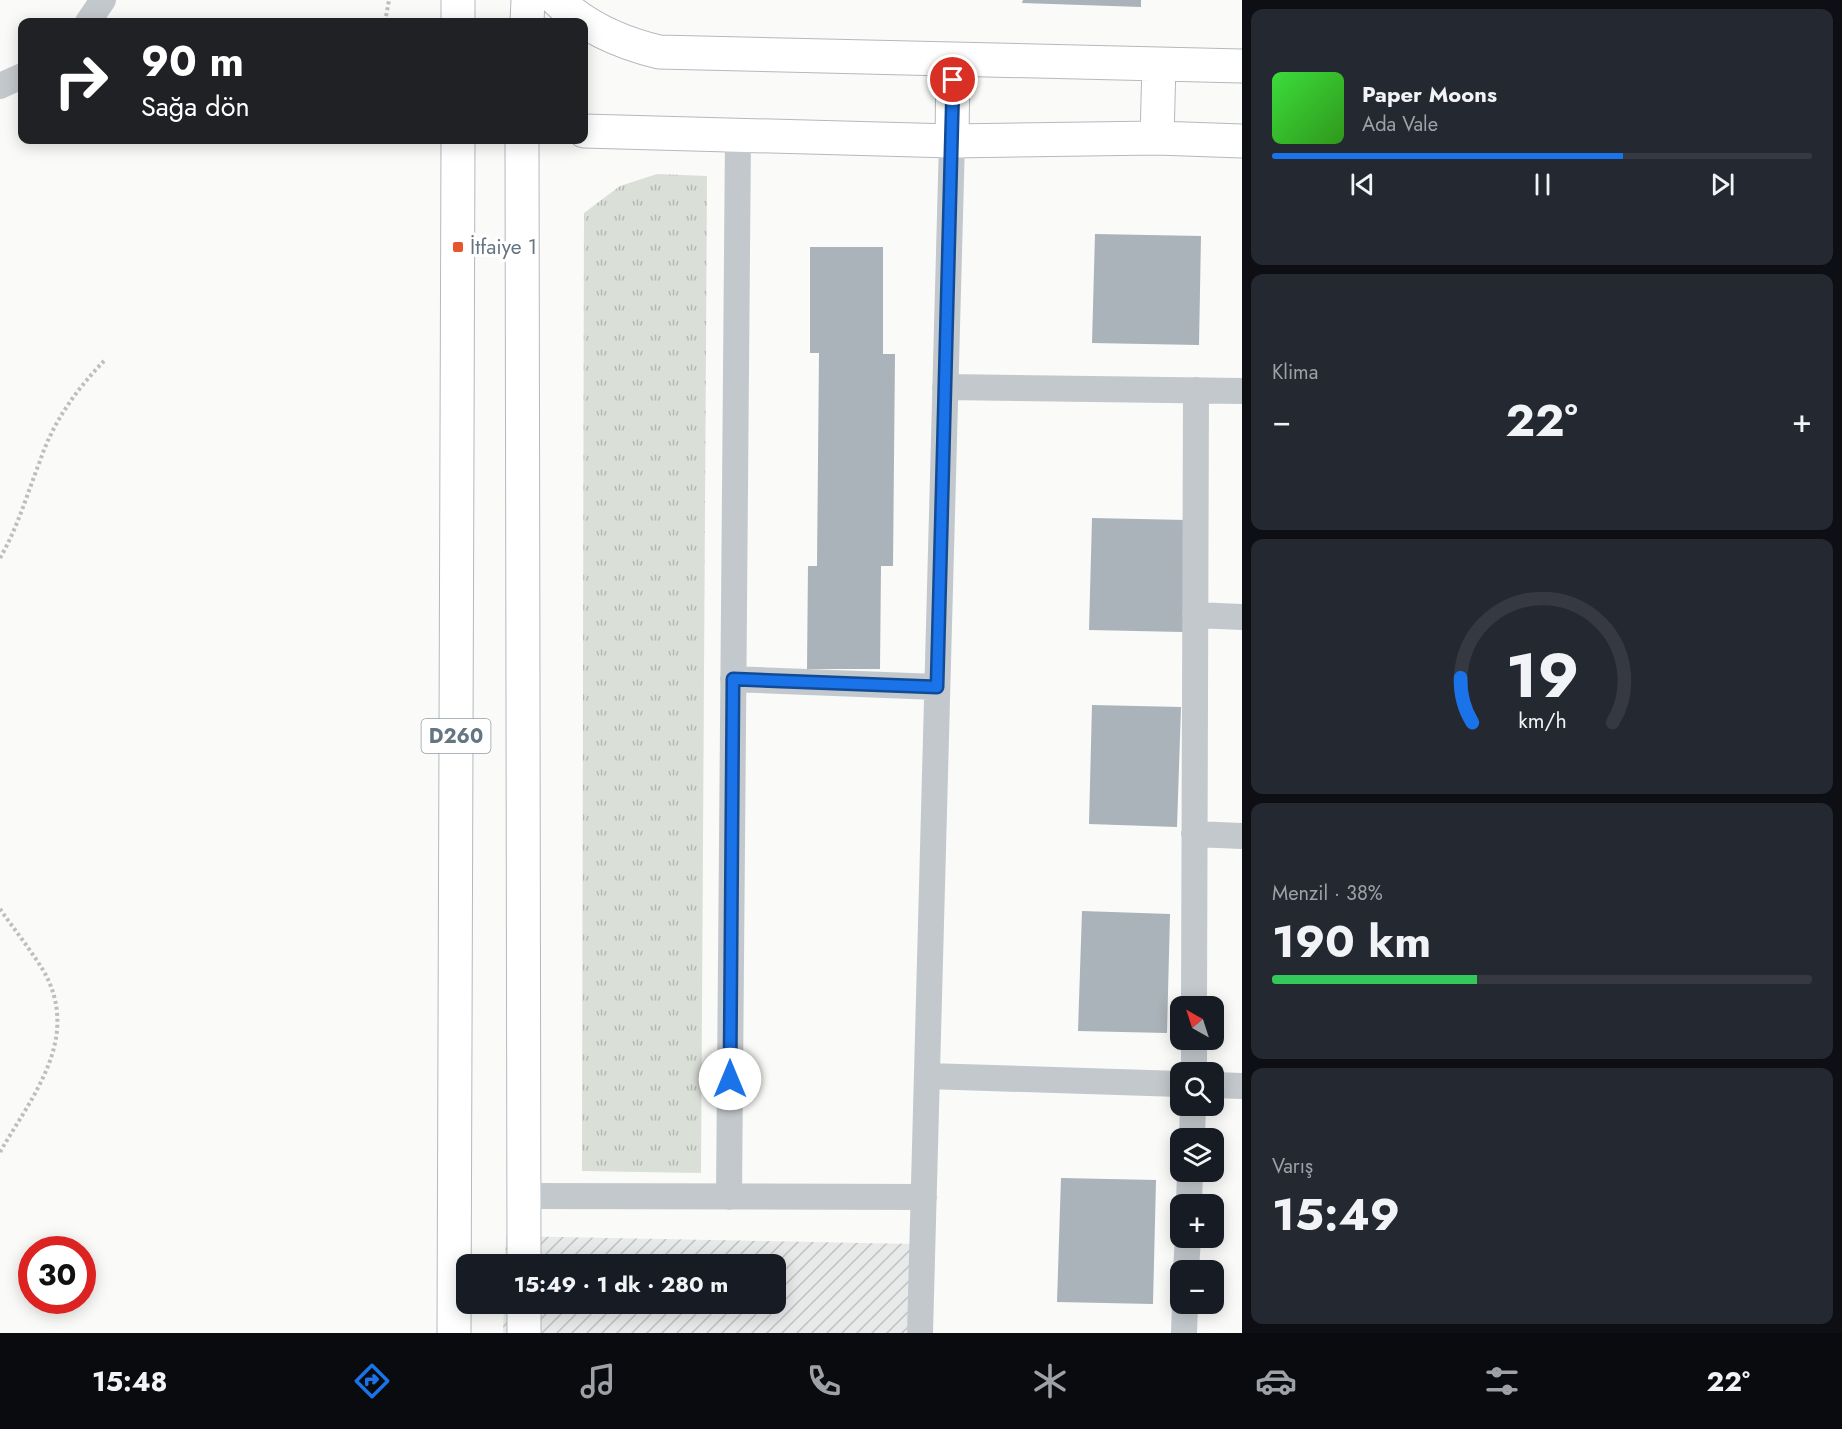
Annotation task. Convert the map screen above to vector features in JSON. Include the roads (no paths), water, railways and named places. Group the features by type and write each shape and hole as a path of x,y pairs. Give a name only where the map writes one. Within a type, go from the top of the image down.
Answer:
{"highway":[{"path":"458,0 458,18"},
{"path":"527,18 528,0"},
{"path":"557,0 580,18"},
{"path":"588,25 610,37 659,52 1242,66"},
{"path":"952,141 953,59"},
{"path":"1157,138 1159,64"},
{"path":"588,131 952,141 1157,138 1242,141"},
{"name":"D260","path":"454,1333 458,144"},
{"path":"522,144 524,1254"},
{"path":"524,1314 524,1333"}],"street":[{"path":"91,18 103,0"},
{"path":"0,86 18,78"},
{"path":"729,1197 738,135"},
{"path":"920,1333 952,141"},
{"path":"945,387 1242,391"},
{"path":"1194,996 1196,390"},
{"path":"1195,615 1242,617"},
{"path":"733,679 937,687"},
{"path":"1194,834 1242,836"},
{"path":"927,1076 1170,1084"},
{"path":"1224,1085 1242,1086"},
{"path":"525,1196 924,1197"},
{"path":"1184,1333 1185,1314"}],"place":[{"name":"İtfaiye 1","path":"458,247"}]}
